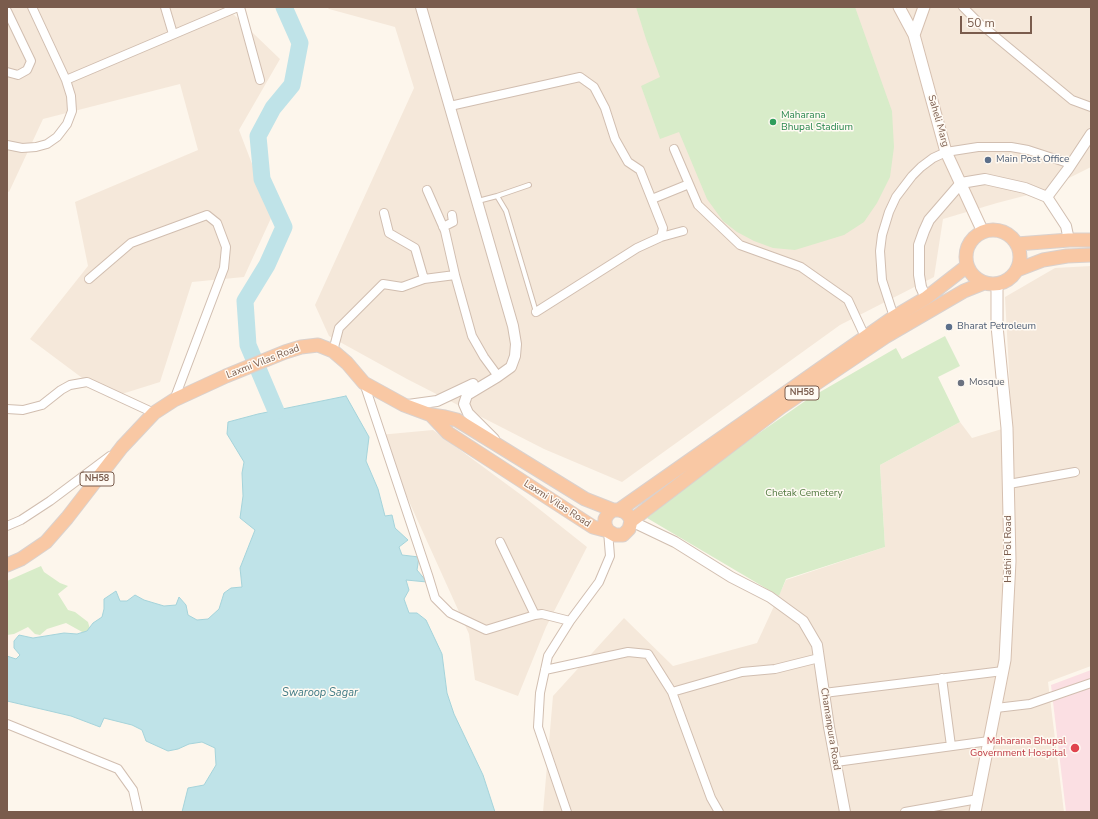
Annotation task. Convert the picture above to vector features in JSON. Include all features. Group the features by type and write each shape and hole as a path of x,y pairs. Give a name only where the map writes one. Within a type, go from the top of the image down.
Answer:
{"highway":[{"path":"991,283 974,276 967,266 966,252 968,246 977,235 983,232 989,230 1002,231 1013,239 1017,244 1020,257 1017,270"},
{"path":"1017,244 1091,240"},
{"name":"NH58","path":"616,510 868,343 964,291 991,283 1005,282 1017,270 1043,260 1067,256 1091,255"},
{"name":"NH58","path":"431,415 457,420 585,499 625,512 631,521 868,343 894,317 926,298 967,266"},
{"name":"Laxmi Vilas Road","path":"7,565 21,559 46,542 67,518 122,447 154,412 188,393 232,373 301,347 318,345 333,351 348,363 364,383 404,405 431,415 448,432 593,527 608,531 615,535 623,535 629,529 631,521"},
{"name":"Laxmi Vilas Road","path":"608,531 605,525 606,519 608,514 616,510"}],"main road":[{"name":"Saheli Marg","path":"899,7 914,35 946,152 983,232"},
{"path":"914,35 924,7"},
{"name":"Hathi Pol Road","path":"975,812 1005,660 1010,561 1007,428 997,326 991,283"}],"street":[{"path":"7,145 22,148 36,147 47,144 57,137 67,124 72,111 71,96 66,80 32,7"},
{"path":"165,7 173,34"},
{"path":"66,80 239,7 260,80"},
{"path":"422,7 513,326 516,344 511,367 467,395 464,404 468,413 507,452"},
{"path":"963,7 979,23 1072,100 1091,107"},
{"path":"7,11 31,61 27,70 18,75 7,72"},
{"path":"450,106 580,77 594,87 605,108 615,139 628,162 640,170 663,228 661,237"},
{"path":"1047,197 1091,134"},
{"path":"894,317 882,280 880,251 885,223 896,197 912,176 934,158 946,152 978,147 1011,147 1028,150 1071,164"},
{"path":"674,149 698,205 740,245 801,267 848,300 868,343"},
{"path":"926,298 921,287 919,275 919,245 929,220 961,183 985,179 1025,188 1047,197 1066,226 1069,240"},
{"path":"652,199 689,184"},
{"path":"427,190 443,227 472,336 484,357 496,372"},
{"path":"384,213 389,233 415,248 424,279"},
{"path":"89,279 131,243 207,215 217,223 226,247 224,268 174,400"},
{"path":"443,227 453,222 452,215"},
{"path":"536,312 637,248 661,237 683,231"},
{"path":"333,351 339,328 383,284 402,287 424,279 455,274"},
{"path":"404,405 423,404 437,401 496,372 508,364 514,356"},
{"path":"7,409 23,410 42,405 70,385 87,382 154,412"},
{"path":"364,383 435,598 450,613 486,630 542,614 570,621"},
{"path":"7,526 21,520 50,501 122,447"},
{"path":"1009,484 1075,472"},
{"name":"Chamanpura Road","path":"631,521 675,542 731,577 770,597 803,621 817,645 845,812"},
{"path":"567,812 538,727 540,693 548,656 570,621 602,576 610,556 608,531"},
{"path":"500,542 535,616"},
{"path":"545,670 628,652 648,654 672,692 711,798 719,812"},
{"path":"672,692 742,672 775,669 819,658"},
{"path":"824,693 1003,671"},
{"path":"942,678 951,746"},
{"path":"996,708 1030,704 1091,683"},
{"path":"7,724 118,769 133,790 138,812"},
{"path":"836,762 989,741"},
{"path":"905,812 978,799"}],"lane":[{"path":"478,201 528,185"},
{"path":"497,196 506,211 536,312"}],"shaded area":[{"path":"7,7 229,7 230,11 280,59 239,130 272,216 244,277 192,282 160,382 109,398 30,339 88,266 75,202 198,150 180,84 43,119 9,192 7,191"},
{"path":"327,7 1091,7 1091,167 1043,191 943,219 934,277 840,325 622,482 544,449 407,379 329,336 315,305 414,88 395,27 329,9"},
{"path":"1091,266 1091,666 1048,682 1064,812 543,812 553,696 624,618 673,666 757,643 786,580 885,547 880,465 960,422 972,438 1012,426 1005,297 1055,268"},
{"path":"433,430 524,497 587,547 546,627 518,696 475,680 469,634 379,435"},
{"name":"Maharana Bhupal Government Hospital","path":"1091,670 1091,812 1066,812 1051,685"}],"green space":[{"name":"Maharana Bhupal Stadium","path":"636,7 855,7 892,111 894,147 890,177 877,203 864,222 844,235 795,250 773,248 754,241 737,232 723,221 707,199 679,132 660,139 641,86 660,77"},
{"name":"Chetak Cemetery","path":"945,336 960,366 938,377 960,422 880,465 885,547 786,579 779,596 647,518 719,461 808,399 896,348 902,359"},
{"path":"41,566 44,572 60,583 68,586 58,594 68,610 75,612 88,622 90,629 84,633 66,623 47,629 40,635 35,634 28,627 14,634 7,635 7,581"}],"water":[{"name":"Swaroop Sagar","path":"346,396 369,437 366,461 378,489 385,516 392,515 395,528 408,540 399,547 402,555 419,557 417,570 427,582 406,580 409,590 404,599 409,613 417,613 426,620 442,654 447,693 454,714 483,775 495,812 182,812 188,788 204,785 216,765 215,748 202,742 189,744 178,749 168,751 146,741 142,730 132,725 104,718 100,727 71,716 7,701 7,656 16,659 20,655 14,648 14,641 19,635 33,638 64,633 77,634 87,631 93,623 102,617 104,599 116,591 120,601 127,601 135,595 144,600 164,606 176,605 179,597 186,605 188,615 197,620 208,619 219,609 224,593 231,588 242,587 240,568 255,530 240,518 243,496 242,473 244,462 227,434 228,422 258,414"}],"waterway":[{"path":"276,411 248,345 245,301 267,265 284,227 262,179 258,136 273,108 292,85 300,43 284,7"}],"place":[{"name":"Maharana Bhupal Stadium","path":"773,122"},
{"name":"Main Post Office","path":"988,160"},
{"name":"Bharat Petroleum","path":"949,327"},
{"name":"Mosque","path":"961,383"},
{"name":"Maharana Bhupal Government Hospital","path":"1075,748"}]}
